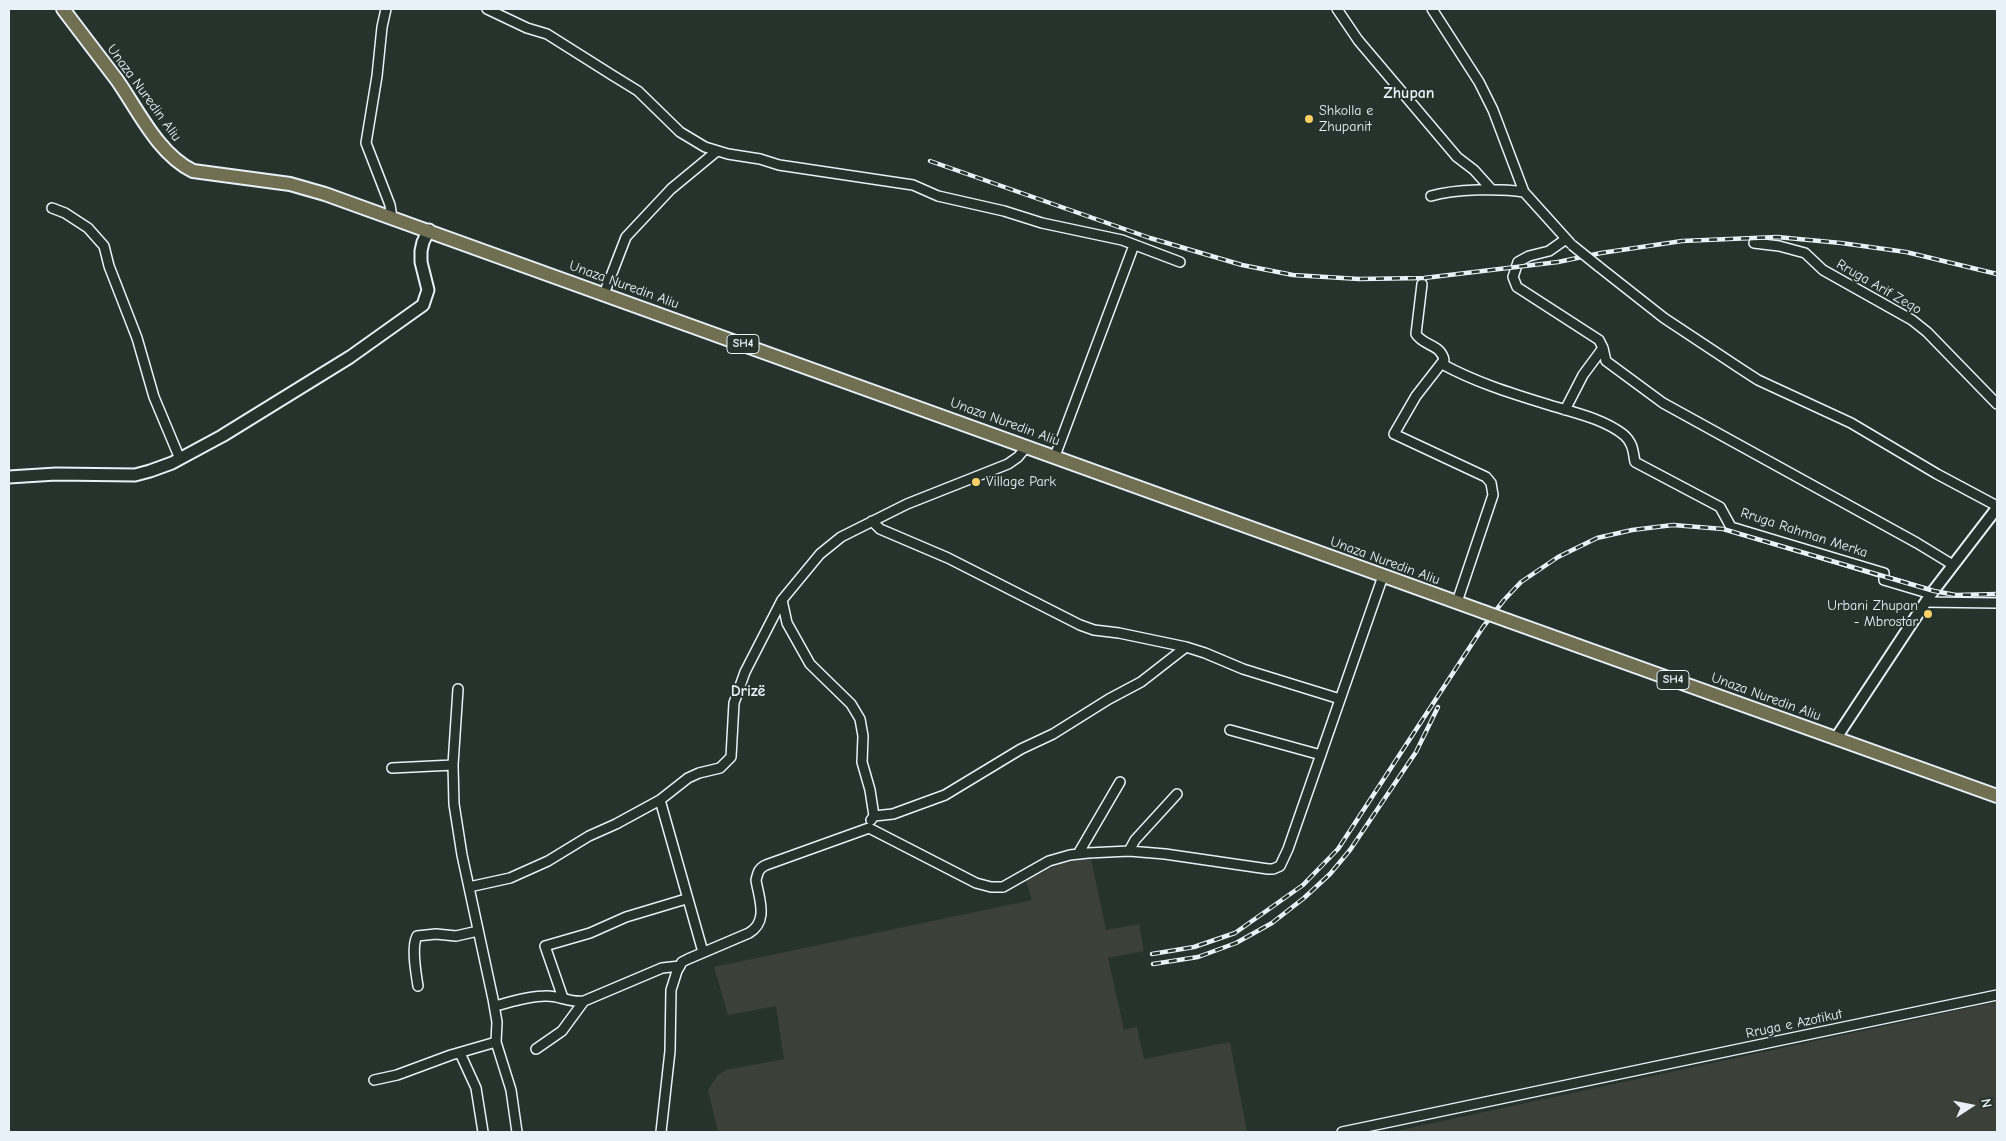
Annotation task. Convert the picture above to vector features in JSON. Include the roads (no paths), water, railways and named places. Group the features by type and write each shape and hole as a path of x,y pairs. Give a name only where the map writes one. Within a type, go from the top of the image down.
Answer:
{"main road":[{"name":"Unaza Nuredin Aliu","path":"63,9 164,148 182,166 203,173 305,187 429,230 1383,576 1997,796"},
{"path":"9,477 56,474 135,475 150,472 180,459 222,436 350,357 418,310 423,305 428,290 421,262 421,251 429,230"}],"street":[{"path":"386,9 366,143 390,205 392,218"},
{"path":"487,9 527,28 547,34 638,91 680,132 705,148 717,152 760,159 779,165 913,186 938,196 1004,211 1042,223 1108,236 1180,262"},
{"path":"1338,9 1358,40 1457,157 1474,170 1492,190"},
{"path":"1432,9 1494,110 1524,192 1569,242 1664,318 1758,380 1851,423 1997,507 1952,565 1836,738"},
{"path":"604,294 626,237 671,189 717,152"},
{"path":"1431,196 1450,191 1508,189 1524,192"},
{"path":"52,208 65,213 88,228 104,246 109,266 136,338 154,398 180,459"},
{"path":"1569,242 1550,251 1529,256 1518,262 1514,272 1514,281 1522,291 1599,340 1602,354 1663,403 1917,543 1952,565"},
{"name":"Rruga Arif Zeqo","path":"1754,243 1779,246 1805,253 1823,270 1912,320 1927,332 1997,404"},
{"path":"1055,456 1134,245"},
{"path":"1422,284 1416,334 1418,338 1441,352 1444,360 1416,396 1394,434 1486,476 1491,483 1493,495 1457,602"},
{"path":"1565,410 1583,375 1602,354"},
{"name":"Rruga Rahman Merka","path":"1442,364 1466,377 1497,389 1611,426 1633,446 1635,462 1720,507 1724,510 1732,527 1884,573 1884,580 1929,598"},
{"path":"469,887 510,878 548,862 589,836 616,824 660,800 688,778 699,772 720,768 731,757 734,703 739,685 782,600 830,544 872,521 938,490 1008,464 1018,457 1027,446"},
{"path":"872,521 880,529 948,558 1080,625 1094,630 1119,633 1186,647 1243,669 1340,700"},
{"path":"661,1132 670,1052 671,990 680,966 688,959 749,933 757,927 761,920 762,910 756,880 758,871 762,867 869,828 976,883 991,887 1003,887 1036,867 1060,857 1078,854 1129,851 1277,868 1282,863 1288,849 1383,576"},
{"path":"1929,598 1997,603"},
{"path":"782,600 787,623 810,664 851,704 860,719 863,736 862,762 870,790 874,816"},
{"path":"869,828 870,820 874,816 893,814 946,795 1021,749 1053,734 1102,703 1141,682 1186,647"},
{"path":"458,689 453,765 454,804 469,887 495,1006 497,1022 496,1042 511,1090 517,1132"},
{"path":"1230,730 1321,755"},
{"path":"392,768 453,765"},
{"path":"1078,854 1120,782"},
{"path":"1129,851 1134,840 1177,794"},
{"path":"660,800 686,899 703,952"},
{"path":"563,998 545,946 590,933 626,917 686,899"},
{"path":"418,986 415,959 415,940 417,936 436,934 456,936 478,931"},
{"path":"495,1006 543,996 563,998 576,1002 584,1001 662,968 680,966"},
{"name":"Rruga e Azotikut","path":"1342,1132 1997,995"},
{"path":"536,1049 562,1031 584,1001"},
{"path":"374,1080 397,1075 496,1042"},
{"path":"460,1053 476,1088 483,1132"}],"railway":[{"path":"930,161 1150,238 1242,265 1293,275 1359,279 1424,278 1558,262 1601,253 1682,241 1777,237 1906,252 1997,274"},
{"path":"1152,954 1194,947 1235,933 1303,885 1338,849 1483,627 1504,600 1521,582 1558,557 1597,538 1632,530 1673,525 1723,529 1934,591 1956,595 1997,594"},
{"path":"1153,964 1198,957 1236,943 1272,923 1304,898 1330,874 1350,850 1416,752 1438,707"}],"place":[{"name":"Shkolla e Zhupanit","path":"1309,119"},
{"name":"Village Park","path":"976,482"},
{"name":"Urbani Zhupan - Mbrostar","path":"1928,614"}],"district":[{"name":"Zhupan","path":"1409,93"},
{"name":"Drizë","path":"748,691"}]}
